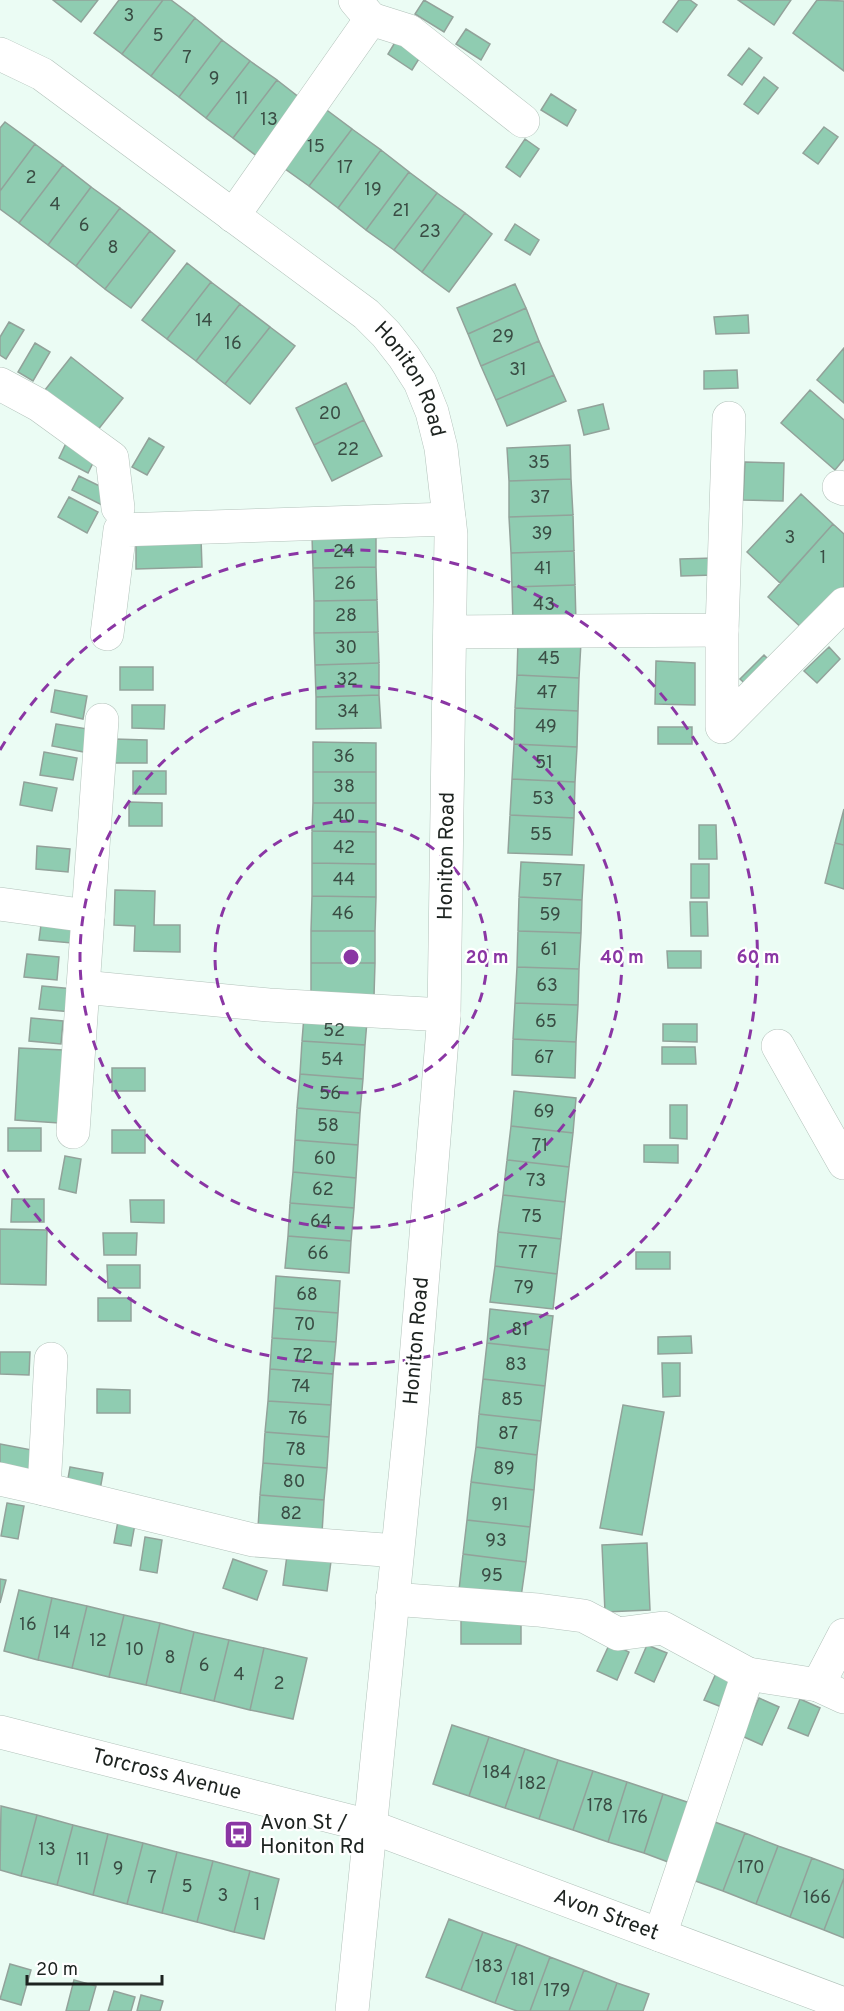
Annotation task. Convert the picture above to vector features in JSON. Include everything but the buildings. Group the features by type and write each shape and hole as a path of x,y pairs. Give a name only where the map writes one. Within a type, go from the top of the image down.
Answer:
{"street":[{"path":"233,216 363,9 409,32 523,121"},
{"name":"Honiton Road","path":"0,54 42,74 366,314 386,334 420,382 432,412 441,448 451,535 444,1015 412,1408 352,2011"},
{"path":"0,384 39,405 112,458 118,508"},
{"path":"729,418 722,630 722,728 844,604"},
{"path":"107,634 120,530 449,519"},
{"path":"450,632 722,630"},
{"path":"73,1132 102,720"},
{"path":"0,904 88,916"},
{"path":"83,987 269,1005 444,1015"},
{"path":"778,1046 844,1163"},
{"path":"44,1489 51,1359"},
{"path":"0,1479 253,1540 397,1551"},
{"path":"392,1599 538,1610 573,1615 584,1617 618,1634 663,1628 748,1674 831,1691 844,1635"},
{"path":"660,1935 748,1674"},
{"name":"Torcross Avenue","path":"0,1732 369,1826"},
{"name":"Avon Street","path":"369,1826 844,2004"}],"place":[{"name":"Avon St / Honiton Rd","path":"239,1835"}]}
